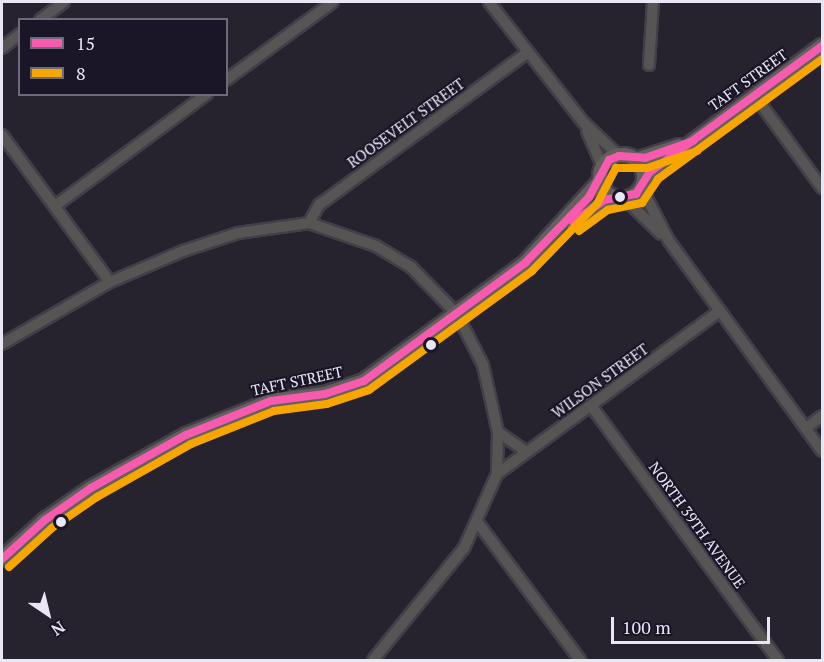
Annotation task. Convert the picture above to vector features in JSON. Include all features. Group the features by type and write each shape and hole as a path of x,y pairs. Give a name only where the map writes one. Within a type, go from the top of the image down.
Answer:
{"street":[{"path":"43,18 64,2"},
{"path":"228,79 333,2"},
{"path":"489,2 583,122 619,156 636,160 643,183 669,241 822,451"},
{"path":"650,65 653,2"},
{"path":"2,48 18,36"},
{"name":"TAFT STREET","path":"555,234 595,205 619,198 643,183 693,141 822,46"},
{"name":"ROOSEVELT STREET","path":"309,223 319,205 527,53"},
{"path":"55,206 204,96"},
{"path":"755,96 822,188"},
{"path":"583,122 602,174 619,198 669,241"},
{"path":"2,135 110,282"},
{"name":"TAFT STREET","path":"636,160 693,141"},
{"name":"TAFT STREET","path":"2,560 45,520 133,463 245,409 271,401 347,389 383,369 525,263 555,234 619,156"},
{"path":"2,344 110,282 183,251 238,233 309,223 376,246 411,267 457,314 483,365 498,432 497,474 478,523 433,590 378,658"},
{"name":"WILSON STREET","path":"497,474 592,408 720,311"},
{"name":"NORTH 39TH AVENUE","path":"592,408 778,660"},
{"path":"806,428 822,416"},
{"path":"498,432 528,452"},
{"path":"478,523 580,660"}],"transit line":[{"name":"15","path":"573,222 604,200 636,194 650,172 822,46"},
{"name":"8","path":"579,231 608,210 642,203 658,179 822,59"},
{"name":"15","path":"2,559 45,520 91,488 186,435 271,401 325,394 364,381 525,263 589,197 609,160 619,156 645,158 693,141"},
{"name":"8","path":"9,567 52,528 97,497 191,444 274,411 327,404 369,390 532,271 597,204 616,168 647,168 697,151"}]}
